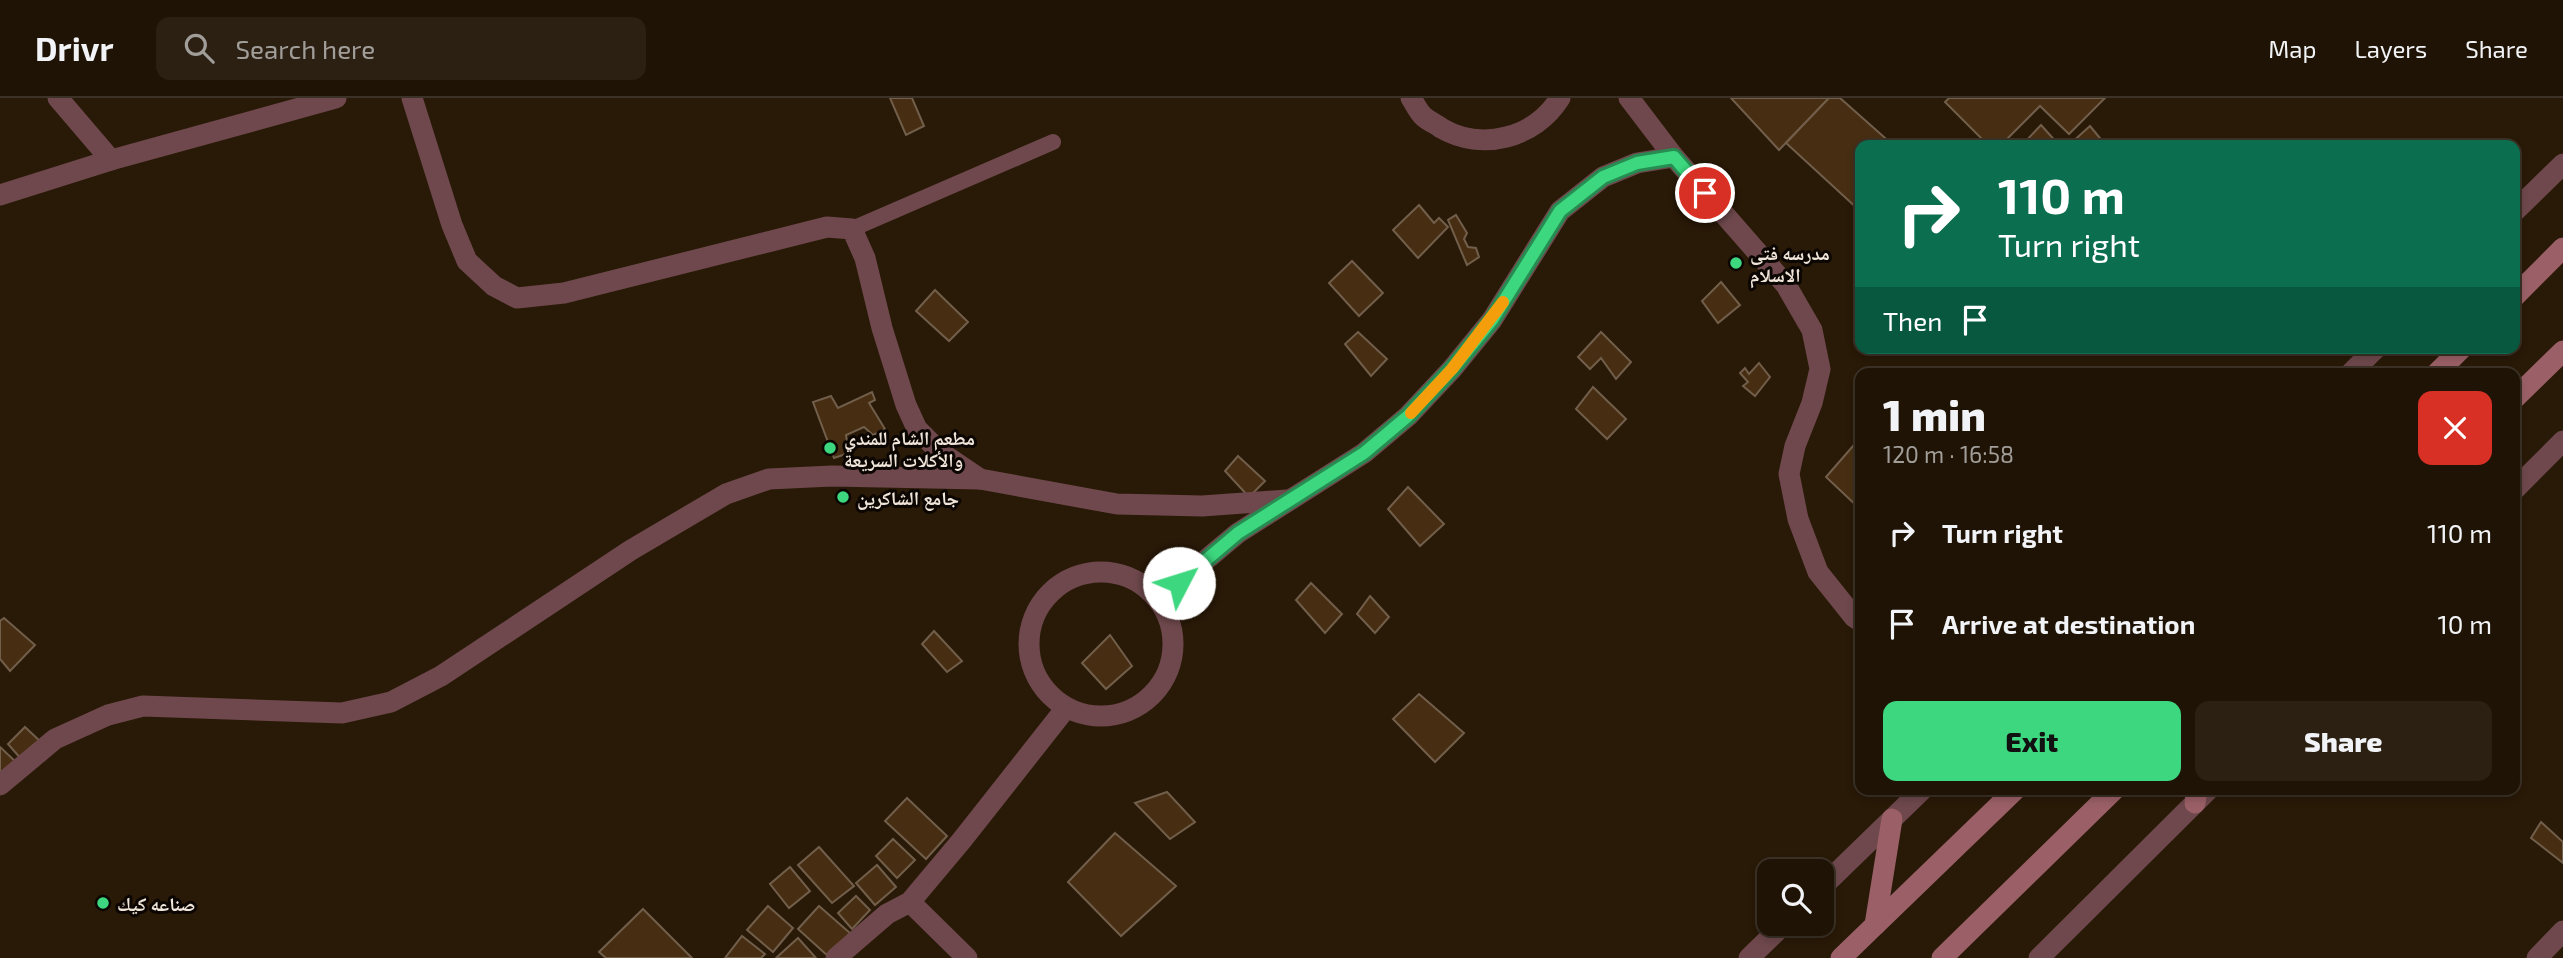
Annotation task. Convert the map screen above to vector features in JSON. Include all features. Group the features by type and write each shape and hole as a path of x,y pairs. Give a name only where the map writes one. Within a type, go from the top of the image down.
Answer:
{"main road":[{"path":"2520,291 2563,248"},
{"path":"2520,393 2563,351"},
{"path":"2442,368 2456,354"},
{"path":"1841,958 2009,795"},
{"path":"1942,958 2109,795"},
{"path":"1875,925 1892,819"}],"street":[{"path":"58,98 110,160"},
{"path":"0,195 110,160 336,98"},
{"path":"412,98 452,225 467,261 494,286 517,298 564,293 827,227 852,229 865,258 882,328 906,405 917,429 940,453 980,479"},
{"path":"1411,98 1424,117 1454,135 1489,141 1523,133 1551,112 1560,98"},
{"path":"1629,98 1674,157 1786,285 1812,330 1820,369 1812,403 1795,446 1790,474 1798,519 1818,572 1855,618"},
{"path":"1159,599 1238,533 1364,453 1408,416 1452,369 1492,320 1560,211 1603,177 1637,163 1674,157"},
{"path":"2520,206 2563,164"},
{"path":"2356,368 2370,354"},
{"path":"2520,484 2563,442"},
{"path":"0,785 55,739 108,715 142,706 342,713 391,702 441,676 631,550 726,494 768,479 832,476 980,479 1117,504 1202,506 1287,500"},
{"path":"1110,572 1137,581 1159,599 1172,625 1174,653 1165,681 1147,702 1121,715 1093,717 1066,708 1044,690 1031,664 1029,636 1038,608 1056,587 1082,574 1110,572"},
{"path":"836,958 887,914 910,902 1066,708"},
{"path":"1834,875 1917,795"},
{"path":"2048,955 2199,795"},
{"path":"910,902 967,958"},
{"path":"2536,958 2563,931"},
{"path":"1749,958 1772,936"}],"lane":[{"path":"852,229 1053,142"}],"building":[{"path":"890,98 912,98 924,126 906,135"},
{"path":"1731,98 1829,98 1779,150"},
{"path":"1829,98 1840,98 1887,140 1855,140 1855,206 1786,143"},
{"path":"1949,98 2105,98 2069,134 2040,106 2006,140 1983,140 1945,102"},
{"path":"2041,125 2054,140 2027,140"},
{"path":"2090,126 2102,140 2074,140"},
{"path":"1419,205 1434,223 1439,218 1448,227 1418,258 1393,230"},
{"path":"1456,215 1467,233 1464,239 1468,247 1476,248 1479,257 1467,265 1448,220"},
{"path":"1352,261 1383,293 1359,316 1329,283"},
{"path":"1721,282 1740,305 1718,323 1702,301"},
{"path":"935,290 968,322 949,341 916,311"},
{"path":"1358,332 1387,359 1371,376 1345,344"},
{"path":"1601,332 1631,362 1616,379 1601,358 1590,369 1578,357"},
{"path":"1759,363 1770,377 1755,396 1743,386 1748,382 1740,373 1745,368 1749,374"},
{"path":"1593,387 1626,419 1607,439 1576,409"},
{"path":"872,392 875,400 869,403 885,429 873,435 864,427 846,435 849,453 834,458 813,402 831,396 838,408"},
{"path":"1855,444 1855,504 1826,477"},
{"path":"1238,456 1265,481 1249,497 1225,471"},
{"path":"1408,487 1444,524 1420,546 1388,509"},
{"path":"1311,583 1342,614 1325,633 1296,600"},
{"path":"1370,596 1389,617 1375,633 1357,614"},
{"path":"4,618 35,645 10,671 0,659 0,621"},
{"path":"934,631 962,661 947,672 922,644"},
{"path":"1110,635 1132,666 1106,689 1082,663"},
{"path":"1419,694 1464,733 1435,762 1393,719"},
{"path":"25,727 42,743 22,760 8,744"},
{"path":"0,747 17,763 0,779"},
{"path":"1167,792 1195,822 1170,839 1135,803"},
{"path":"907,798 947,836 926,859 885,821"},
{"path":"2541,822 2563,842 2563,863 2531,838"},
{"path":"1115,833 1176,886 1121,936 1068,882"},
{"path":"893,839 915,860 897,878 876,856"},
{"path":"819,847 854,886 832,903 798,865"},
{"path":"877,865 896,887 875,905 856,883"},
{"path":"790,867 810,891 789,908 770,884"},
{"path":"856,896 870,910 852,929 838,913"},
{"path":"768,906 793,928 773,952 747,930"},
{"path":"819,906 850,933 829,957 798,929"},
{"path":"643,909 692,958 606,958 599,952"},
{"path":"742,936 765,954 761,958 725,958"},
{"path":"798,938 816,958 776,958"}],"slow traffic":[{"path":"1411,413 1452,369 1492,320 1503,302"}],"place":[{"name":"مدرسه فتى الاسلام","path":"1736,263"},
{"name":"مطعم الشام للمندي والأكلات السريعة","path":"830,448"},
{"name":"جامع الشاكرين","path":"843,497"},
{"name":"صناعه كيك","path":"103,903"}],"route":[{"path":"1179,583 1238,533 1364,453 1408,416 1452,369 1492,320 1560,211 1603,177 1637,163 1674,157 1705,193"}]}
